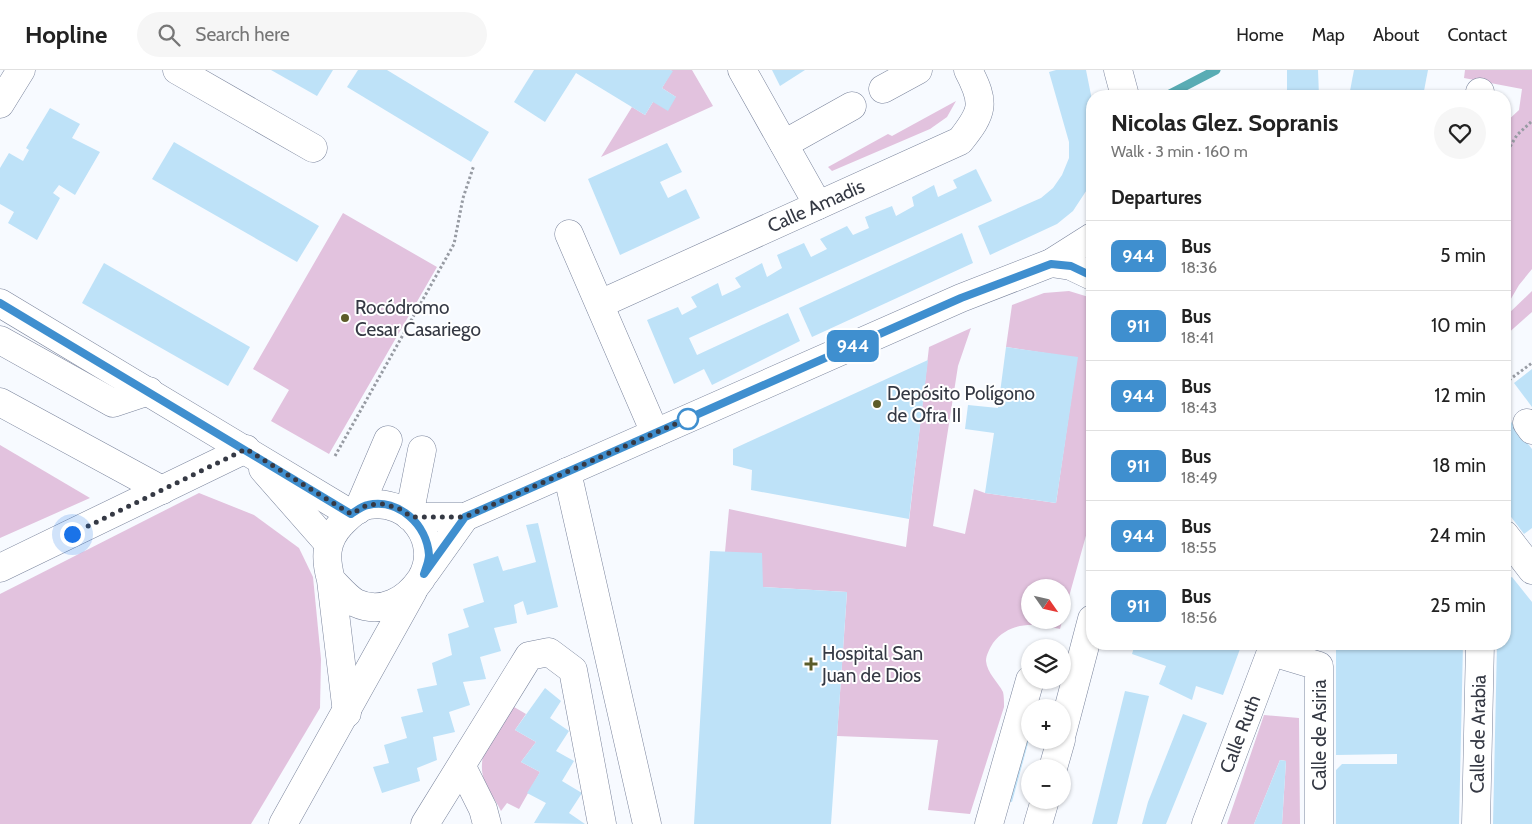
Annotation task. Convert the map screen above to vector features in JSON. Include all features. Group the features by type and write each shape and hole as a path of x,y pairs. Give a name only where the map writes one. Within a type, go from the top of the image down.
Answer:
{"street":[{"path":"0,104 21,70"},
{"path":"177,70 313,148"},
{"path":"742,70 818,205"},
{"path":"883,89 918,70"},
{"name":"Calle Amadis","path":"600,304 960,141 976,120 981,94 968,70"},
{"path":"1118,70 1123,90"},
{"path":"784,144 852,106"},
{"path":"569,234 655,433"},
{"path":"410,516 465,517 961,298 1051,264 1086,241"},
{"path":"1051,264 1071,266 1086,273"},
{"path":"0,303 355,512"},
{"path":"0,340 113,402 149,391"},
{"path":"0,402 162,490"},
{"path":"355,512 388,440"},
{"path":"0,568 246,449"},
{"path":"246,449 328,543"},
{"path":"410,516 422,450"},
{"path":"567,472 647,824"},
{"path":"283,824 347,713 419,581 429,557 423,530 410,516 398,508 382,504 367,505 355,512 338,528 328,543 326,563 331,580 347,713"},
{"path":"331,580 355,602 369,606 386,607 399,601 419,581 465,517"},
{"path":"1511,543 1532,570"},
{"path":"1071,669 1086,633"},
{"name":"Calle Ruth","path":"1206,824 1272,650"},
{"name":"Calle de Asiria","path":"1278,650 1319,666 1319,824"},
{"name":"Calle de Arabia","path":"1476,824 1480,650"},
{"path":"425,824 529,656 549,652 573,670 602,824"},
{"path":"989,824 1027,689"},
{"path":"462,767 483,809 487,824"},
{"path":"1038,824 1042,809"}],"path":[{"path":"1511,145 1517,135 1532,121"},
{"path":"334,456 454,244 463,198 474,165"},
{"path":"1511,379 1532,363"}],"shaded area":[{"path":"670,70 692,70 713,106 601,157 632,107 645,115 653,102 676,97 662,88 672,71"},
{"path":"1465,70 1532,70 1532,269 1511,299 1511,117 1519,110 1522,89 1464,78"},
{"path":"956,101 947,117 930,129 832,171 828,167 888,134 892,136"},
{"name":"Rocódromo Cesar Casariego","path":"343,213 437,267 329,454 271,421 289,390 253,369"},
{"path":"1069,291 1086,296 1086,536 1071,589 1071,579 1021,579 1021,626 1015,627 1000,636 988,652 987,665 1003,692 1004,707 970,814 928,810 938,740 837,736 847,592 763,587 725,552 729,509 906,547 929,347 971,328 958,366 933,526 965,534 974,489 985,493 1056,503 1077,358 1006,347 1012,305 1044,293"},
{"path":"1532,291 1532,312 1511,331 1511,311"},
{"path":"0,445 90,498 0,538"},
{"path":"199,493 254,515 299,548 313,577 321,659 320,708 251,824 0,824 0,594"},
{"path":"509,704 526,714 515,730 536,742 521,762 540,772 519,809 507,803 501,811 484,780 482,760 493,731"},
{"path":"1264,715 1299,718 1300,824 1282,824 1286,761 1280,760 1254,824 1227,824"}],"building":[{"path":"271,70 333,70 317,96"},
{"path":"358,70 387,70 489,132 471,162 347,87"},
{"path":"534,70 670,70 673,71 662,88 676,97 668,111 653,102 645,115 576,73 545,122 514,102"},
{"path":"772,70 805,70 780,86"},
{"path":"1056,70 1086,70 1090,90 1086,90 1086,191 1073,211 1057,224 990,255 978,226 1041,198 1053,188 1062,175 1069,158 1069,142 1049,72"},
{"path":"1287,70 1318,70 1319,90 1287,90"},
{"path":"1354,70 1428,70 1424,90 1350,90"},
{"path":"50,108 80,124 72,138 100,152 75,195 59,185 53,193 60,198 37,240 8,223 14,212 0,204 0,168 9,153 23,161 29,150 26,148"},
{"path":"174,142 319,226 297,262 152,179"},
{"path":"667,143 682,172 660,182 668,198 686,189 700,218 620,255 588,179"},
{"path":"976,169 992,201 689,338 697,355 788,313 800,341 712,385 704,369 674,384 647,320 678,307 682,315 697,307 691,297 718,283 722,296 741,287 735,278 762,263 767,277 782,268 777,255 804,243 811,257 827,249 820,239 847,226 853,235 869,228 865,217 892,206 896,216 914,206 912,197 934,185 938,197 957,188 953,180"},
{"path":"962,233 973,263 812,337 799,308"},
{"path":"104,263 250,347 228,386 82,303"},
{"path":"1006,347 1078,357 1056,503 985,493 994,433 965,429 968,405 998,408"},
{"name":"Depósito Polígono de Ofra II","path":"928,360 909,519 751,490 752,470 733,465 733,449"},
{"path":"1532,369 1532,407 1514,383"},
{"path":"1511,422 1532,449 1532,528 1524,534 1511,517"},
{"path":"538,523 558,607 527,615 523,601 514,605 517,623 494,628 501,651 480,657 486,679 463,682 470,705 449,712 455,732 433,737 437,760 417,768 420,781 382,793 373,767 389,763 384,745 407,738 401,717 423,712 417,689 437,685 432,663 452,655 448,634 469,627 463,609 484,602 473,564 498,556 503,571 536,562 526,525"},
{"path":"710,551 762,553 763,587 847,592 831,824 694,824"},
{"path":"1511,577 1532,602 1532,824 1493,824 1497,650 1511,650"},
{"path":"1133,650 1240,650 1223,695 1196,686 1192,700 1159,684 1166,666 1132,654"},
{"path":"1336,650 1463,650 1459,824 1336,824 1336,770 1342,764 1397,764 1397,754 1336,755"},
{"path":"545,688 561,701 550,718 569,731 556,751 574,761 562,781 582,793 569,813 585,824 534,823 546,803 527,793 540,772 521,762 536,742 515,730"},
{"path":"1125,691 1149,696 1117,824 1092,824"},
{"path":"1183,714 1207,723 1166,824 1142,824 1148,802"},
{"path":"1021,731 1021,749 1026,749 1024,759 1021,759 1021,769 1012,802 1002,799"},
{"path":"1280,760 1286,761 1282,824 1254,824"}],"waterway":[{"path":"1178,90 1216,70"}],"bus line":[{"name":"944","path":"0,303 246,449 351,514 367,505 382,504 398,508 412,517 423,530 429,557 424,574 465,517 961,298 1051,264 1071,266 1086,273"}],"place":[{"name":"Rocódromo Cesar Casariego","path":"345,318"},
{"name":"Depósito Polígono de Ofra II","path":"877,404"},
{"name":"Hospital San Juan de Dios","path":"811,664"}],"route":[{"path":"72,534 246,449 351,514 367,505 382,504 398,508 412,517 465,517 691,417 688,419"}]}
